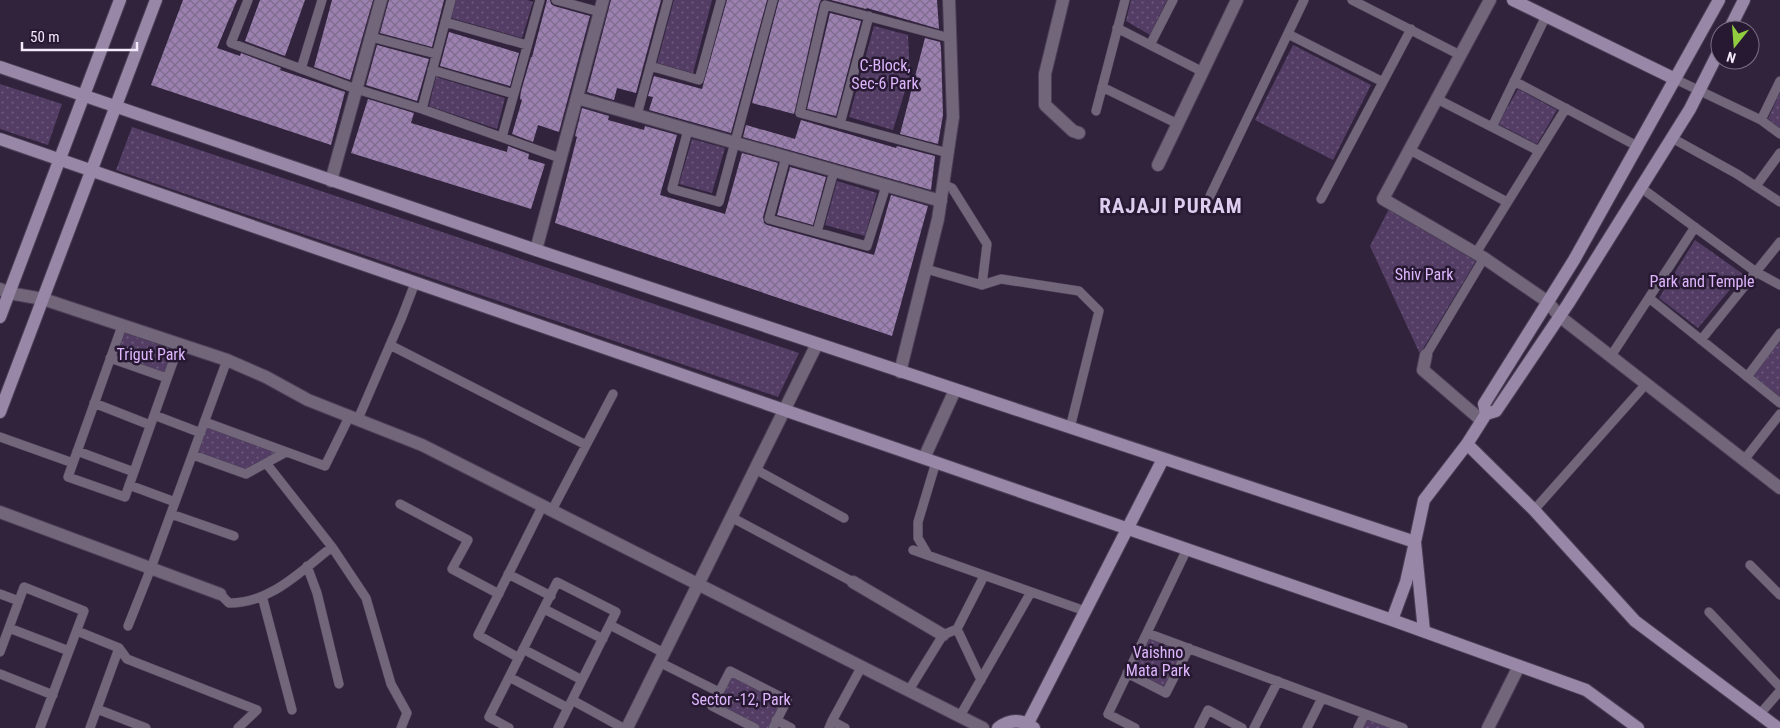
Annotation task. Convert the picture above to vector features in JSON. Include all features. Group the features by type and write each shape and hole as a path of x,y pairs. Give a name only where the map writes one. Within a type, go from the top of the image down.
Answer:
{"street":[{"path":"0,317 4,291 59,160 120,0"},
{"path":"0,412 156,0"},
{"path":"331,181 381,0"},
{"path":"900,372 938,220 953,117 949,0"},
{"path":"1063,0 1045,74 1045,106 1073,131 1079,132"},
{"path":"1158,165 1237,0"},
{"path":"1490,0 1384,199 1480,255 1548,302 1559,316 1780,488"},
{"path":"1484,417 1484,404 1548,302 1720,0"},
{"path":"1734,20 1744,0"},
{"path":"1521,2 1675,79"},
{"path":"536,250 601,6"},
{"path":"0,67 536,250 1415,542"},
{"path":"1392,620 1406,582 1424,500 1467,444 1484,417 1496,411 1672,138 1700,91 1710,70"},
{"path":"577,98 941,201"},
{"path":"0,139 1392,620 1586,690 1638,728"},
{"path":"4,291 43,299 228,360 266,377 308,400 422,445 983,728"},
{"path":"627,728 817,344"},
{"path":"1426,355 1423,370 1484,417"},
{"path":"930,460 955,390"},
{"path":"1467,444 1534,510 1635,621 1778,728"},
{"path":"998,728 1012,720 1031,726 1085,611 1163,459"},
{"path":"0,512 220,594"},
{"path":"1415,542 1424,632"},
{"path":"853,582 943,635"},
{"path":"1488,728 1519,666"}],"lane":[{"path":"248,0 231,43 356,89 422,109 560,158"},
{"path":"302,69 322,0"},
{"path":"422,109 451,0"},
{"path":"502,137 540,0"},
{"path":"556,0 601,6"},
{"path":"637,115 668,0"},
{"path":"650,66 700,80 721,0"},
{"path":"688,130 672,189 719,202 773,0"},
{"path":"1096,111 1125,0"},
{"path":"1150,45 1173,0"},
{"path":"1210,196 1304,0"},
{"path":"1352,0 1460,55"},
{"path":"948,153 800,113 825,4 950,38"},
{"path":"840,124 869,16"},
{"path":"1492,127 1546,16"},
{"path":"445,22 527,45"},
{"path":"1118,28 1203,72"},
{"path":"1321,199 1411,29"},
{"path":"1288,34 1383,82"},
{"path":"371,36 436,54"},
{"path":"432,70 514,94"},
{"path":"1675,79 1761,120 1780,134"},
{"path":"1514,81 1637,146"},
{"path":"1761,120 1780,81"},
{"path":"1102,87 1178,124"},
{"path":"1437,99 1539,151"},
{"path":"1426,355 1507,202 1566,108"},
{"path":"1672,138 1756,186 1780,202"},
{"path":"1410,150 1507,202"},
{"path":"1756,186 1780,154"},
{"path":"786,157 769,219 867,246 886,186"},
{"path":"817,232 834,171"},
{"path":"943,184 952,188 987,244 982,286"},
{"path":"1640,187 1756,272 1780,285"},
{"path":"1611,356 1695,227"},
{"path":"1701,340 1780,242"},
{"path":"926,269 982,286 1001,279 1079,291 1099,311 1070,428"},
{"path":"205,422 325,466 354,417 390,345 415,283"},
{"path":"1649,298 1780,403"},
{"path":"122,326 68,476 124,497 179,344"},
{"path":"1747,376 1780,333"},
{"path":"390,345 586,445"},
{"path":"110,358 167,378"},
{"path":"128,626 228,360"},
{"path":"1534,510 1646,384"},
{"path":"519,658 478,635 508,574 586,445 613,394"},
{"path":"94,403 201,433"},
{"path":"1744,460 1780,414"},
{"path":"0,437 73,463"},
{"path":"77,451 134,472"},
{"path":"193,454 246,474 286,452"},
{"path":"928,555 918,538 918,522 930,460"},
{"path":"266,463 332,547 366,598 391,684 407,712 401,728"},
{"path":"755,469 844,518"},
{"path":"129,485 175,502"},
{"path":"400,504 468,540 452,569 498,594"},
{"path":"171,514 234,536"},
{"path":"731,517 853,582"},
{"path":"220,594 229,603 242,603 273,592 332,547"},
{"path":"1135,728 1108,714 1187,549"},
{"path":"913,550 1085,611"},
{"path":"1750,565 1780,595"},
{"path":"307,566 318,593 339,684"},
{"path":"508,574 551,596"},
{"path":"909,690 943,635 957,629 984,576"},
{"path":"509,728 489,717 557,582 616,612 558,728"},
{"path":"0,652 24,587 84,611 43,726"},
{"path":"960,716 1030,592"},
{"path":"0,594 19,601"},
{"path":"262,596 292,710"},
{"path":"544,609 603,640"},
{"path":"1709,612 1780,687"},
{"path":"610,625 719,692"},
{"path":"9,628 69,651"},
{"path":"957,629 981,680"},
{"path":"77,631 119,648 127,659 257,710 238,728"},
{"path":"1147,633 1403,728"},
{"path":"90,728 119,648"},
{"path":"1128,673 1166,693 1189,648"},
{"path":"523,649 582,680"},
{"path":"845,728 831,725 862,666"},
{"path":"755,728 712,706 730,671 787,700 774,724 791,728"},
{"path":"0,674 53,695"},
{"path":"509,677 622,728"},
{"path":"1254,728 1278,681"},
{"path":"1760,714 1780,691"},
{"path":"1307,728 1322,698"},
{"path":"98,709 146,728"},
{"path":"1199,728 1208,710 1242,728"},
{"path":"1358,728 1365,714"}],"green space":[{"path":"456,0 527,0 533,2 522,38 451,18"},
{"path":"674,0 712,0 693,73 657,63"},
{"path":"1131,0 1167,0 1150,35 1126,21"},
{"name":"C-Block, Sec-6 Park","path":"874,26 908,35 910,75 893,130 849,117"},
{"path":"1293,45 1371,85 1333,160 1255,120"},
{"path":"436,77 505,98 497,129 429,106"},
{"path":"0,84 62,104 48,145 0,129"},
{"path":"1518,89 1557,110 1537,144 1498,124"},
{"path":"1780,92 1780,128 1768,119"},
{"path":"132,127 799,353 778,397 116,170"},
{"path":"692,139 725,148 712,193 679,184"},
{"path":"837,181 877,193 865,236 825,225"},
{"name":"Shiv Park","path":"1389,209 1476,261 1420,354 1370,246"},
{"name":"Park and Temple","path":"1695,240 1743,274 1698,328 1659,298"},
{"name":"Trigut Park","path":"123,327 177,346 166,376 112,358"},
{"path":"1780,340 1780,397 1753,376"},
{"path":"205,423 283,452 245,473 194,454"},
{"name":"Vaishno Mata Park","path":"1148,635 1187,650 1166,690 1130,672"},
{"name":"Sector -12, Park","path":"730,672 785,701 771,728 758,728 713,705"},
{"path":"1366,716 1398,728 1360,728"}],"building":[{"path":"183,0 237,0 217,48 240,56 241,53 281,68 280,70 345,92 331,145 151,85"},
{"path":"260,0 305,0 285,56 245,41"},
{"path":"332,0 373,0 350,80 314,67"},
{"path":"389,0 444,0 432,47 380,33"},
{"path":"547,0 550,0 554,6 590,16 559,132 538,125 533,142 512,134 522,100 520,99 521,91"},
{"path":"611,0 661,0 636,93 617,88 614,100 587,92"},
{"path":"727,0 767,0 731,133 649,110 653,97 648,96 654,76 702,89"},
{"path":"779,0 821,0 794,114 752,103"},
{"path":"831,0 937,0 939,29 867,8"},
{"path":"830,13 861,21 836,116 807,109"},
{"path":"449,32 519,53 510,86 440,66"},
{"path":"925,38 940,42 941,48 943,115 938,144 900,134"},
{"path":"377,45 429,59 417,101 366,85"},
{"path":"368,99 414,113 411,123 507,152 508,146 529,154 528,159 545,164 531,209 351,153"},
{"path":"582,108 609,116 608,120 644,130 645,126 677,135 660,195 725,214 742,153 778,163 763,217 764,223 767,225 874,255 891,195 928,206 892,336 555,223 577,137 575,136"},
{"path":"801,120 896,148 897,146 935,156 931,190 743,137 746,125 795,139"},
{"path":"790,167 826,177 813,225 777,215"}],"district":[{"name":"RAJAJI PURAM","path":"1171,206"}]}
